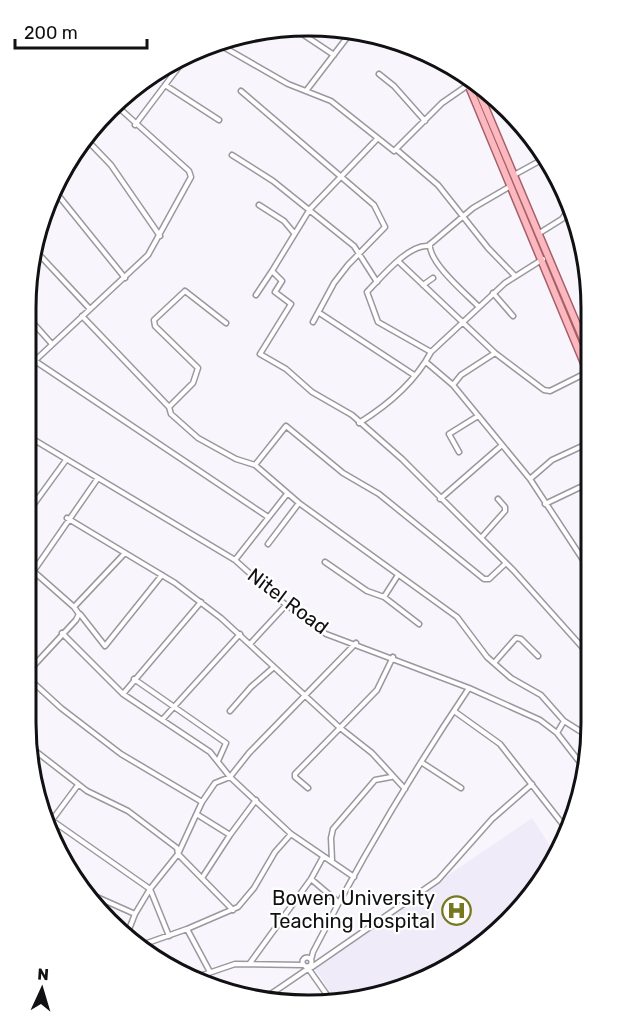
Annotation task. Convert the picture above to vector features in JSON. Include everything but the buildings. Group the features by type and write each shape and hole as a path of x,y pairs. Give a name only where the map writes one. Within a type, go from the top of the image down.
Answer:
{"main road":[{"path":"475,93 509,187 581,355"},
{"path":"477,94 514,175 581,335"}],"street":[{"path":"306,36 334,55"},
{"path":"306,91 346,38"},
{"path":"226,49 272,76 336,104 377,139 393,150 397,150 438,184 462,217 515,276"},
{"path":"135,125 176,71"},
{"path":"379,74 394,86 424,121"},
{"path":"165,86 219,120"},
{"path":"397,150 442,103 467,87"},
{"path":"241,91 374,205 383,220 385,227 334,283 313,322"},
{"path":"36,360 51,343 148,255 190,178 191,172 122,111"},
{"path":"256,295 310,209 377,139"},
{"path":"91,144 120,176 160,236"},
{"path":"232,155 310,209 359,253 377,282"},
{"path":"514,175 538,162"},
{"path":"431,351 378,322 366,295 398,261 419,247 431,244 462,217 509,187"},
{"path":"60,197 124,278"},
{"path":"259,205 284,221 294,233"},
{"path":"538,234 565,215"},
{"path":"431,244 432,254 447,275 478,306"},
{"path":"41,256 90,309"},
{"path":"359,423 390,403 426,362 431,351 478,306 515,276 548,257"},
{"path":"398,261 464,321 495,353 547,391 581,375"},
{"path":"272,271 282,281 275,292 291,304 260,354 359,423 402,459 506,563 581,646"},
{"path":"423,285 433,278"},
{"path":"169,407 193,383 198,368 155,326 157,316 185,291 226,323"},
{"path":"493,293 513,316"},
{"path":"321,314 414,375"},
{"path":"82,316 169,407 171,414 198,438 236,459 255,465 299,503 457,616 494,663 511,678 541,695 564,722 580,732"},
{"path":"36,326 51,343"},
{"path":"453,385 461,375 495,353"},
{"path":"36,362 268,517"},
{"path":"426,362 453,385 530,479 581,557"},
{"path":"459,452 455,450 449,434 478,416"},
{"path":"255,465 286,426 343,473 379,494 484,579 488,580 506,563"},
{"name":"Nitel Road","path":"36,441 235,560 286,605 326,634 393,657 540,720 557,733 579,761"},
{"path":"440,499 502,445"},
{"path":"530,479 552,460 581,447"},
{"path":"36,501 66,460"},
{"path":"36,564 98,478"},
{"path":"546,504 581,487"},
{"path":"235,560 287,494"},
{"path":"481,538 505,511 505,507 498,499"},
{"path":"268,544 299,503"},
{"path":"67,518 162,575 201,602 240,634 339,727 372,753 405,789"},
{"path":"74,607 125,553"},
{"path":"325,562 367,591 384,597 419,624"},
{"path":"36,574 74,607 105,646 162,575"},
{"path":"384,597 398,575"},
{"path":"123,694 201,602"},
{"path":"250,644 286,605"},
{"path":"36,661 79,614"},
{"path":"62,633 123,694 210,752 230,777 291,834 354,877"},
{"path":"162,720 240,634"},
{"path":"494,663 516,638 521,639 538,656"},
{"path":"130,928 150,889 178,855 202,802 215,783 230,777 249,753 356,643"},
{"path":"308,789 294,775 377,690 393,657"},
{"path":"230,711 251,687 274,668"},
{"path":"134,680 226,743 218,761"},
{"path":"36,684 62,708 121,754 202,802"},
{"path":"327,994 308,964 313,952 338,902 421,762 469,688"},
{"path":"454,711 500,744 562,823"},
{"path":"557,733 564,722"},
{"path":"38,753 79,784 128,811 177,848 178,855 233,910"},
{"path":"421,762 461,789"},
{"path":"332,861 333,829 375,780 392,777"},
{"path":"53,818 79,784"},
{"path":"272,993 308,964 438,880 492,819 532,784"},
{"path":"202,878 256,800"},
{"path":"198,815 230,835"},
{"path":"55,822 150,889 169,936"},
{"path":"148,943 233,910 249,895 275,852 291,834"},
{"path":"250,963 311,879 323,856"},
{"path":"311,879 338,902"},
{"path":"102,899 135,914"},
{"path":"188,929 210,972"},
{"path":"204,974 228,965 308,964"}],"shaded area":[{"name":"Bowen University Teaching Hospital","path":"532,818 551,847 525,888 501,915 474,939 429,967 379,986 331,994 314,967"}],"place":[{"name":"Bowen University Teaching Hospital","path":"456,910"}]}
